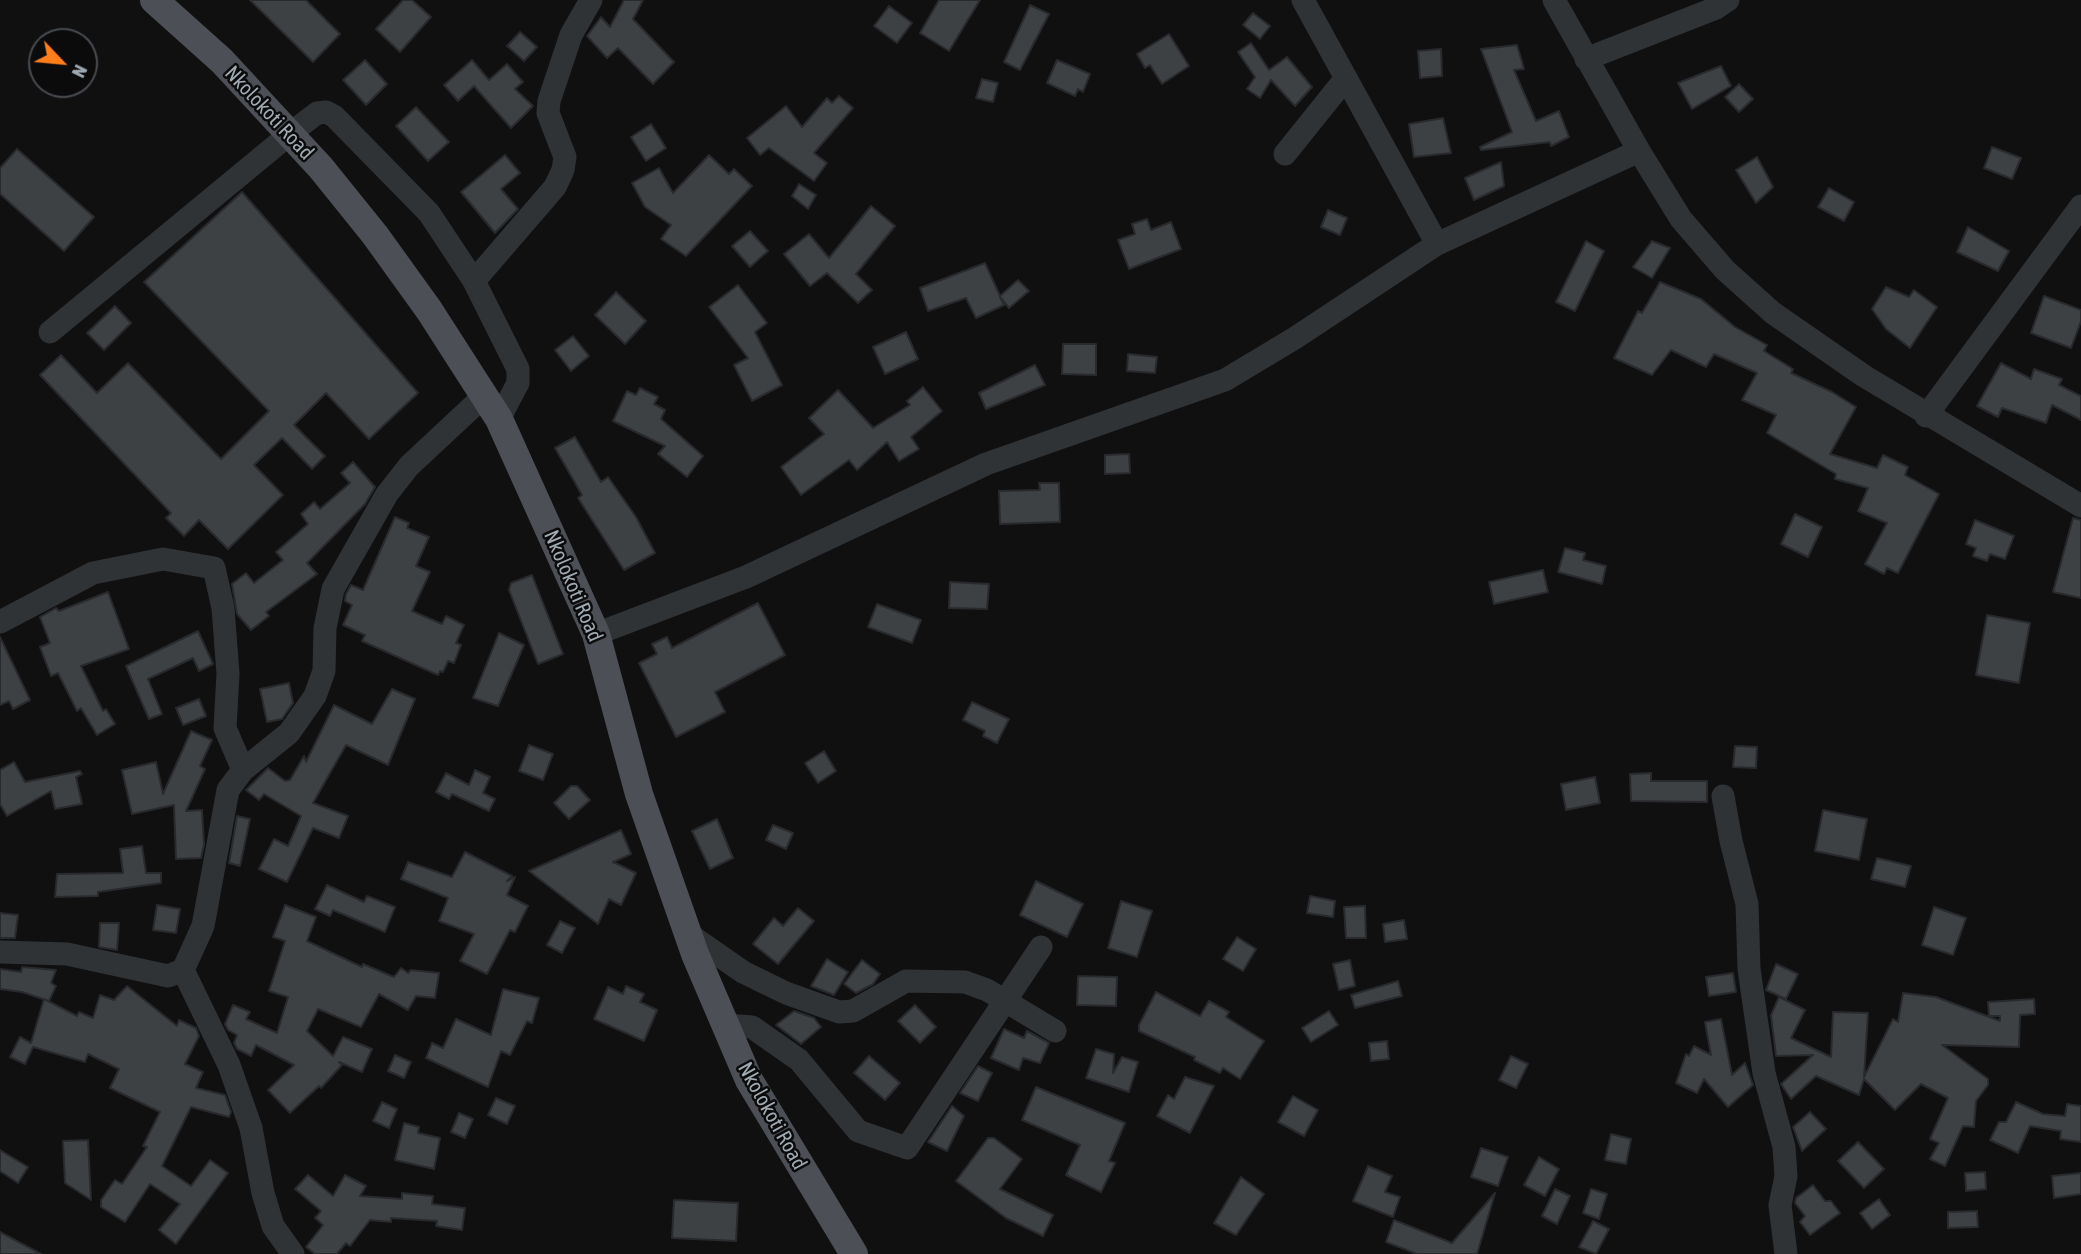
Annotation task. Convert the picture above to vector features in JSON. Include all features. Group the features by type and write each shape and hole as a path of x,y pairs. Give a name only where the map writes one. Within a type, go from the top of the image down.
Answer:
{"main road":[{"name":"Nkolokoti Road","path":"154,0 222,61 291,133 375,235 492,408 596,634 639,794 687,933 749,1080 854,1254"}],"street":[{"path":"474,281 555,187 563,170 565,157 548,113 549,101 571,35 591,0"},
{"path":"1303,0 1437,244"},
{"path":"1554,0 1639,151 1681,219 1725,270 1773,313 1926,416 2081,506"},
{"path":"1586,59 1716,8 1728,0"},
{"path":"1285,153 1346,78"},
{"path":"0,952 67,954 168,976 183,970 203,926 228,790 243,771 289,733 315,696 324,671 325,628 332,589 387,494 409,466 492,408 518,383 518,369 474,281 429,213 334,116 317,113 50,332"},
{"path":"596,634 746,577 986,464 1225,380 1437,244 1639,151"},
{"path":"1926,416 2081,206"},
{"path":"0,622 93,573 163,559 214,568 223,608 228,674 225,727 243,771"},
{"path":"1723,796 1747,904 1749,969 1764,1073 1784,1147 1786,1176 1780,1205 1786,1254"},
{"path":"687,933 743,972 786,993 839,1012 853,1011 906,981 964,982 987,989 1055,1031"},
{"path":"726,1025 752,1027 799,1060 858,1131 907,1148 1041,947"},
{"path":"183,970 229,1065 251,1128 263,1193 273,1226 293,1254"}],"building":[{"path":"250,0 306,0 340,34 313,62"},
{"path":"403,0 412,0 431,17 400,52 376,29"},
{"path":"624,0 643,0 633,19 674,62 653,84 618,48 607,58 587,36 601,17 610,27"},
{"path":"939,0 980,0 949,51 920,33"},
{"path":"1030,5 1049,14 1020,70 1004,62"},
{"path":"889,6 912,23 897,43 874,26"},
{"path":"1253,13 1270,26 1260,39 1243,25"},
{"path":"520,32 537,47 524,61 507,46"},
{"path":"1169,34 1189,66 1162,84 1150,65 1145,68 1137,54"},
{"path":"1251,43 1269,70 1287,57 1312,87 1295,106 1271,80 1260,98 1247,89 1255,77 1238,52"},
{"path":"1517,45 1524,69 1514,70 1536,121 1559,111 1569,137 1551,146 1550,142 1481,150 1480,147 1512,132 1481,49"},
{"path":"1441,49 1442,76 1420,78 1418,51"},
{"path":"365,60 387,84 366,105 343,80"},
{"path":"472,60 489,80 507,64 523,82 515,89 533,106 511,128 474,86 458,101 444,85"},
{"path":"1057,60 1090,74 1083,92 1078,89 1075,96 1047,83"},
{"path":"1721,66 1731,86 1692,109 1678,83"},
{"path":"982,79 998,83 993,102 976,98"},
{"path":"1739,84 1753,99 1739,112 1725,97"},
{"path":"839,96 853,108 814,153 827,163 814,181 769,148 760,155 747,138 786,106 802,127 827,98 832,103"},
{"path":"416,107 449,142 428,161 396,126"},
{"path":"1443,118 1451,153 1414,157 1409,124"},
{"path":"651,124 666,148 646,161 631,137"},
{"path":"1992,147 2021,158 2012,179 1984,168"},
{"path":"17,149 94,217 64,251 0,194 0,168"},
{"path":"505,155 520,173 501,189 518,209 495,233 461,192"},
{"path":"709,155 729,174 734,169 752,186 686,256 661,239 671,225 645,207 632,183 659,168 673,193"},
{"path":"1757,157 1773,187 1756,203 1736,170"},
{"path":"1501,162 1504,186 1474,200 1465,178"},
{"path":"799,184 816,195 808,209 792,196"},
{"path":"1829,188 1854,202 1844,221 1818,207"},
{"path":"242,192 418,393 369,439 326,393 294,425 325,456 312,469 282,438 254,465 283,495 228,549 199,520 184,536 166,518 171,513 40,375 61,355 97,393 128,363 221,459 269,411 144,282"},
{"path":"871,206 895,226 856,274 872,290 858,303 827,273 810,286 784,254 809,234 829,258"},
{"path":"1328,210 1347,218 1340,235 1321,227"},
{"path":"1147,219 1151,230 1171,222 1181,249 1129,269 1118,240 1135,234 1132,224"},
{"path":"1968,227 2009,251 1998,271 1957,252"},
{"path":"750,231 768,251 750,267 732,246"},
{"path":"1586,241 1604,251 1575,311 1556,302"},
{"path":"1652,241 1670,248 1652,278 1633,267"},
{"path":"985,263 1000,296 1018,280 1029,291 1009,308 1000,297 1004,305 976,318 966,298 928,311 920,288"},
{"path":"1660,282 1701,299 1735,327 1767,345 1764,351 1793,369 1791,373 1832,392 1856,407 1830,454 1877,468 1883,455 1908,467 1905,475 1939,494 1898,573 1887,568 1884,574 1865,564 1887,523 1858,511 1868,488 1835,479 1836,474 1767,433 1776,415 1742,400 1757,373 1714,354 1706,367 1671,350 1652,375 1614,358 1638,311 1642,313"},
{"path":"738,285 767,323 755,332 782,385 752,401 734,365 748,358 709,307"},
{"path":"1886,287 1909,297 1914,290 1937,307 1910,348 1886,329 1872,309"},
{"path":"616,292 646,321 625,344 595,315"},
{"path":"2044,296 2081,310 2081,321 2071,348 2031,333"},
{"path":"115,306 131,323 104,350 87,333"},
{"path":"906,332 918,359 885,374 873,347"},
{"path":"573,336 589,356 571,371 555,350"},
{"path":"1063,344 1096,344 1096,375 1062,374"},
{"path":"1128,354 1157,357 1155,373 1127,371"},
{"path":"2001,363 2031,379 2034,369 2062,379 2059,385 2081,396 2081,420 2052,405 2046,423 2002,408 1998,417 1977,406"},
{"path":"1035,365 1045,385 986,409 979,393"},
{"path":"923,387 942,411 911,437 919,449 899,461 887,442 857,470 849,460 801,495 781,467 824,434 809,418 838,390 873,428 910,405 907,401"},
{"path":"640,388 658,397 654,404 665,410 661,419 703,456 687,477 658,454 665,446 613,421 627,391 636,395"},
{"path":"575,437 601,482 608,477 636,517 655,553 624,570 578,498 582,495 555,448"},
{"path":"1129,454 1130,473 1105,474 1105,455"},
{"path":"353,462 375,487 365,504 307,563 317,574 266,612 269,616 251,630 237,614 232,584 246,573 254,583 283,560 276,552 308,524 301,514 314,502 320,509 350,483 341,473"},
{"path":"1039,483 1059,483 1060,522 1000,524 999,491 1040,490"},
{"path":"1795,514 1822,527 1808,557 1781,544"},
{"path":"395,517 409,523 407,528 429,537 416,566 430,572 412,611 442,624 446,616 464,625 456,643 461,645 454,663 448,661 443,672 440,671 438,675 362,641 365,635 343,625 352,605 345,601 346,594 351,585 363,590"},
{"path":"2073,518 2081,520 2081,598 2053,592"},
{"path":"1975,520 2014,536 2005,559 1990,554 1987,561 1973,556 1976,548 1966,544"},
{"path":"1565,548 1585,553 1583,560 1606,566 1602,584 1558,572"},
{"path":"1543,570 1548,592 1494,604 1489,582"},
{"path":"532,575 563,654 538,664 509,590 511,583"},
{"path":"950,582 989,584 987,609 949,608"},
{"path":"108,592 129,649 81,666 103,711 106,709 115,724 97,735 81,708 77,711 58,673 51,676 40,647 50,643 40,617 56,608 59,611"},
{"path":"758,603 785,655 715,692 725,712 676,737 639,663 657,654 652,644 667,637 672,648"},
{"path":"877,604 921,620 912,643 868,627"},
{"path":"1987,615 2030,623 2019,683 1976,675"},
{"path":"198,631 213,664 199,671 193,658 148,679 162,714 149,719 126,666"},
{"path":"499,633 524,645 498,706 473,698"},
{"path":"0,637 30,700 13,709 9,701 0,705"},
{"path":"289,683 293,703 282,719 267,722 260,689"},
{"path":"392,689 415,699 388,765 346,745 313,803 348,816 339,838 313,828 287,882 259,869 274,839 288,846 301,816 264,794 259,800 246,790 268,768 285,781 290,780 304,756 306,762 334,705 372,724"},
{"path":"199,699 206,716 183,725 176,708"},
{"path":"972,702 1009,719 997,743 983,736 985,731 963,720"},
{"path":"191,731 212,740 200,766 205,769 186,811 202,810 204,845 201,858 176,859 174,805 132,814 122,770 156,762 163,794"},
{"path":"529,745 553,754 543,780 519,771"},
{"path":"1735,746 1757,747 1756,768 1733,767"},
{"path":"824,751 836,771 818,783 805,763"},
{"path":"14,762 25,782 80,771 82,774 76,777 82,804 55,809 51,791 7,816 0,804 0,770"},
{"path":"475,770 490,777 483,793 495,799 489,811 452,794 449,799 436,792 446,773 469,785"},
{"path":"1651,773 1651,781 1707,781 1707,802 1631,801 1630,774"},
{"path":"1595,777 1600,803 1566,810 1561,784"},
{"path":"571,786 577,786 590,800 569,819 554,803"},
{"path":"1823,810 1867,819 1859,860 1815,851"},
{"path":"237,816 250,819 240,866 229,863"},
{"path":"717,819 733,858 710,869 692,831"},
{"path":"773,825 793,833 786,849 766,840"},
{"path":"621,830 631,854 613,862 636,873 621,905 609,899 598,924 529,871"},
{"path":"142,846 146,873 161,873 161,883 98,892 98,896 55,897 57,874 123,873 120,849"},
{"path":"465,852 512,876 507,881 515,877 507,895 528,906 515,932 510,930 487,974 460,961 474,934 439,921 448,898 401,879 408,862 452,877"},
{"path":"1877,858 1911,866 1905,887 1871,879"},
{"path":"1036,881 1083,904 1067,937 1020,915"},
{"path":"327,885 364,902 367,896 395,907 385,932 333,910 330,916 315,909"},
{"path":"1310,896 1335,901 1333,917 1307,913"},
{"path":"1121,901 1152,911 1137,957 1108,948"},
{"path":"157,905 180,909 176,933 153,930"},
{"path":"285,905 316,917 307,941 362,967 363,964 394,977 401,968 408,973 411,970 439,973 435,998 416,996 408,1010 379,994 361,1027 318,1009 307,1031 333,1056 343,1037 372,1049 362,1072 339,1062 342,1065 321,1088 319,1086 290,1113 268,1090 294,1065 256,1045 251,1056 237,1049 234,1043 237,1035 228,1030 225,1024 233,1005 250,1012 246,1019 277,1033 288,997 269,991 285,941 273,937"},
{"path":"1365,906 1366,938 1346,938 1344,907"},
{"path":"1934,907 1966,918 1953,955 1922,945"},
{"path":"798,908 814,921 778,964 753,944 774,918 783,926"},
{"path":"0,913 18,915 15,938 0,938"},
{"path":"1404,920 1407,939 1385,942 1383,924"},
{"path":"560,921 575,928 562,953 547,945"},
{"path":"100,923 119,923 117,950 99,947"},
{"path":"1237,937 1256,949 1243,971 1223,959"},
{"path":"827,959 848,972 834,995 811,986"},
{"path":"862,960 880,974 873,984 856,993 844,984"},
{"path":"1350,960 1355,986 1339,990 1333,964"},
{"path":"1776,964 1798,974 1786,999 1766,990"},
{"path":"22,967 56,970 51,983 56,986 49,1001 22,992 0,989 0,969 21,972"},
{"path":"1733,973 1736,992 1709,996 1706,977"},
{"path":"1078,976 1117,977 1116,1006 1077,1005"},
{"path":"1398,981 1402,996 1355,1008 1351,995"},
{"path":"127,986 177,1026 179,1020 196,1028 199,1036 185,1064 203,1072 196,1088 225,1095 231,1112 229,1117 191,1107 162,1166 191,1186 210,1160 228,1173 176,1244 159,1230 180,1204 150,1184 125,1222 101,1207 101,1200 115,1180 122,1184 147,1147 143,1146 160,1112 110,1088 119,1069 88,1054 85,1062 33,1047 25,1064 10,1057 20,1037 31,1043 44,999 77,1016 79,1012 93,1018 100,995 114,1000"},
{"path":"626,986 644,994 640,1002 657,1010 644,1041 594,1019 608,987 623,994"},
{"path":"503,989 539,998 532,1023 527,1021 510,1055 501,1051 488,1087 426,1058 432,1043 443,1048 456,1019 491,1035"},
{"path":"1156,992 1200,1016 1209,1001 1229,1012 1226,1017 1264,1041 1240,1079 1223,1068 1220,1073 1194,1060 1195,1057 1139,1031 1139,1025"},
{"path":"1903,993 1936,997 2000,1021 2000,1016 1989,1016 1988,1002 2034,999 2035,1014 2020,1015 2019,1047 1942,1045 1988,1079 1988,1085 1976,1101 1974,1127 1963,1126 1945,1166 1930,1159 1939,1143 1930,1139 1948,1098 1921,1084 1895,1110 1864,1079 1859,1095 1816,1076 1791,1099 1781,1084 1813,1055 1776,1056 1771,1015 1779,997 1805,1010 1791,1038 1831,1057 1833,1012 1868,1013 1864,1077 1893,1019 1898,1022"},
{"path":"915,1005 936,1027 920,1043 898,1021"},
{"path":"794,1011 814,1018 821,1027 801,1044 776,1025"},
{"path":"1329,1011 1338,1025 1311,1042 1302,1028"},
{"path":"1721,1019 1732,1075 1745,1063 1753,1085 1728,1107 1704,1079 1697,1093 1676,1083 1686,1054 1689,1056 1694,1046 1711,1055 1705,1022"},
{"path":"1004,1029 1024,1038 1027,1031 1049,1043 1040,1063 1023,1058 1019,1070 991,1058"},
{"path":"1387,1041 1389,1059 1371,1061 1369,1043"},
{"path":"1096,1049 1114,1054 1113,1073 1122,1057 1138,1062 1129,1092 1086,1078"},
{"path":"395,1055 411,1062 404,1078 388,1071"},
{"path":"869,1056 900,1083 885,1100 854,1073"},
{"path":"1511,1056 1528,1064 1516,1088 1499,1080"},
{"path":"978,1066 992,1073 978,1101 960,1093"},
{"path":"1185,1077 1214,1086 1190,1133 1157,1116 1168,1095 1174,1099"},
{"path":"1036,1087 1125,1123 1109,1161 1115,1163 1101,1192 1066,1175 1080,1145 1022,1120"},
{"path":"1293,1096 1318,1110 1304,1136 1278,1122"},
{"path":"496,1098 515,1106 507,1124 488,1115"},
{"path":"382,1102 397,1109 389,1128 373,1121"},
{"path":"2016,1102 2043,1114 2065,1116 2067,1104 2081,1106 2081,1142 2060,1139 2061,1131 2030,1126 2018,1153 1990,1140 1999,1122 2006,1122"},
{"path":"952,1106 964,1116 947,1151 928,1142"},
{"path":"1810,1112 1826,1129 1802,1151 1793,1127"},
{"path":"459,1113 473,1119 465,1138 451,1132"},
{"path":"404,1123 419,1127 418,1133 440,1138 434,1169 395,1160"},
{"path":"1611,1134 1631,1139 1626,1164 1605,1160"},
{"path":"988,1138 994,1138 1022,1159 1000,1189 1053,1215 1043,1236 1006,1218 956,1181"},
{"path":"88,1140 91,1200 65,1183 63,1141"},
{"path":"1858,1142 1884,1169 1864,1188 1838,1161"},
{"path":"1481,1148 1508,1157 1498,1186 1471,1177"},
{"path":"0,1150 28,1167 18,1183 0,1171"},
{"path":"1539,1157 1559,1169 1545,1196 1524,1185"},
{"path":"1368,1166 1392,1176 1385,1192 1400,1197 1393,1217 1353,1201"},
{"path":"1985,1172 1986,1189 1966,1191 1965,1173"},
{"path":"2081,1173 2081,1194 2054,1198 2052,1176"},
{"path":"308,1175 333,1196 345,1175 366,1186 360,1196 402,1199 402,1193 433,1196 432,1204 465,1208 462,1230 436,1226 437,1221 391,1218 391,1222 370,1220 350,1246 346,1243 337,1254 315,1254 306,1247 323,1225 315,1218 321,1211 295,1189"},
{"path":"1241,1177 1264,1194 1236,1235 1214,1223"},
{"path":"1813,1185 1825,1201 1831,1201 1840,1213 1810,1235 1800,1222 1805,1216 1795,1203 1796,1198"},
{"path":"1555,1189 1570,1196 1557,1224 1542,1216"},
{"path":"1591,1189 1607,1194 1599,1219 1583,1213"},
{"path":"1495,1193 1477,1254 1417,1254 1386,1242 1394,1220 1452,1243"},
{"path":"1879,1199 1890,1215 1872,1229 1860,1213"},
{"path":"674,1200 738,1203 736,1241 672,1238"},
{"path":"1977,1211 1978,1227 1948,1228 1948,1212"},
{"path":"1593,1221 1609,1229 1596,1254 1579,1247"},
{"path":"0,1232 41,1254 0,1254"}]}
